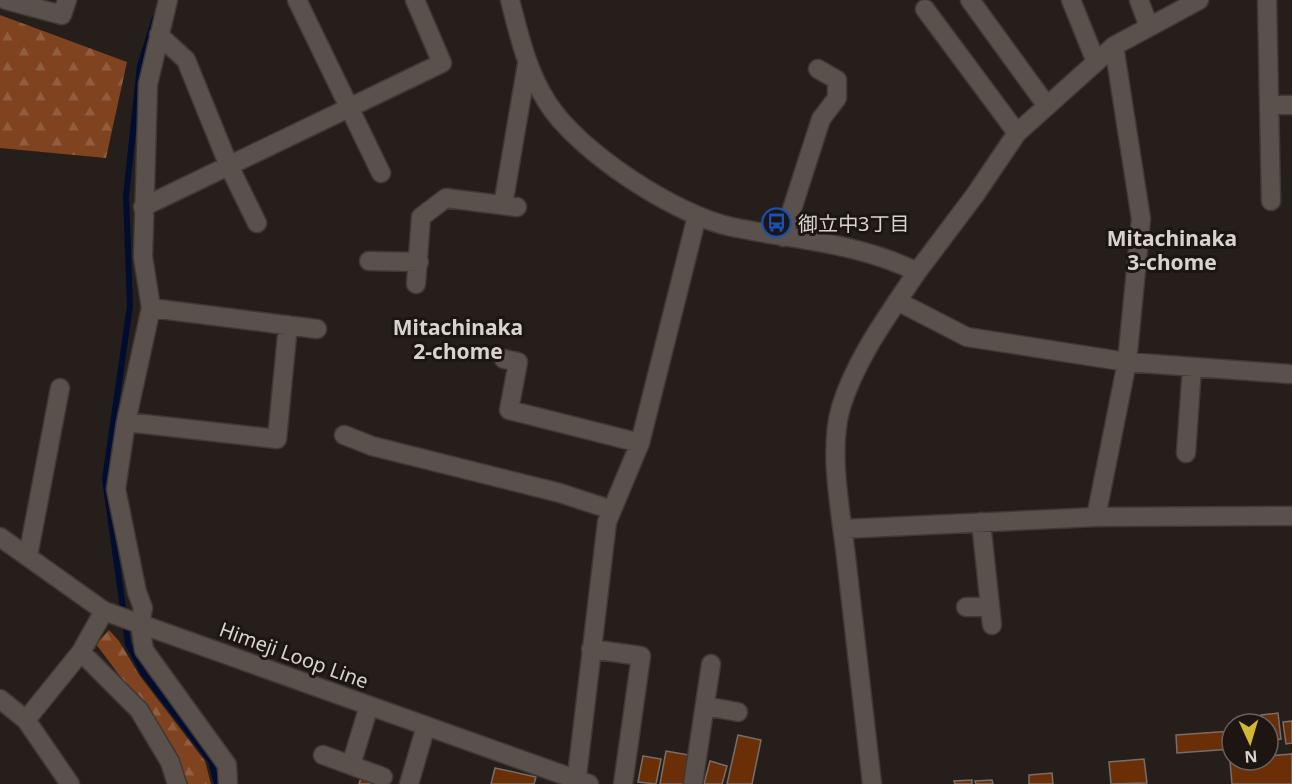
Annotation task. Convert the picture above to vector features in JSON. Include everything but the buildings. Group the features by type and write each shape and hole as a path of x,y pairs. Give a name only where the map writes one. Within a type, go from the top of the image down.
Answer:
{"street":[{"path":"6,0 62,15 67,0"},
{"path":"183,0 167,4 148,84 143,257 151,308 126,422 117,489 136,592 142,608 135,622 144,650 227,765 228,784"},
{"path":"297,0 381,173"},
{"path":"510,0 527,64 547,103 574,134 605,160 642,186 697,216 729,227 864,251 892,259 917,272"},
{"path":"970,0 1047,106"},
{"path":"1071,0 1096,62"},
{"path":"1139,0 1149,27"},
{"path":"872,784 836,455 836,429 841,406 862,359 897,301 975,195 1017,133 1114,46 1199,0"},
{"path":"1267,0 1271,201"},
{"path":"143,207 442,63 418,1"},
{"path":"925,9 1017,133"},
{"path":"159,35 186,60 228,166 256,223"},
{"path":"1096,517 1127,362 1141,219 1114,46"},
{"path":"416,284 421,217 446,198 510,206 527,64"},
{"path":"783,237 821,119 837,98 837,80 818,69"},
{"path":"1269,105 1292,105"},
{"path":"581,783 591,649 607,522 640,443 697,216"},
{"path":"369,261 418,262"},
{"path":"897,301 967,337 1127,362 1289,374"},
{"path":"151,308 317,329"},
{"path":"126,422 277,439 288,325"},
{"path":"504,359 518,362 509,410 640,443"},
{"path":"1186,453 1192,367"},
{"path":"28,556 60,388"},
{"path":"344,435 372,446 560,493 612,510"},
{"path":"843,529 1096,517 1292,516"},
{"path":"966,607 991,616 981,522"},
{"name":"Himeji Loop Line","path":"0,537 107,612 581,783"},
{"path":"26,720 81,652 107,612"},
{"path":"591,649 641,656 623,784"},
{"path":"81,652 139,710 170,762 177,784"},
{"path":"693,784 711,664"},
{"path":"0,699 26,720 70,784"},
{"path":"351,765 369,706"},
{"path":"705,706 738,712"},
{"path":"409,784 426,726"},
{"path":"323,755 383,777"}],"green space":[{"path":"0,15 127,62 106,158 0,148"},
{"path":"109,630 119,641 140,676 205,761 211,784 188,784 175,750 96,644"}],"waterway":[{"path":"155,18 140,66 126,196 130,306 105,479 128,644 144,674 211,761 217,784"}],"place":[{"name":"御立中3丁目","path":"777,223"}],"district":[{"name":"Mitachinaka 3-chome","path":"1172,250"},
{"name":"Mitachinaka 2-chome","path":"458,339"}]}
